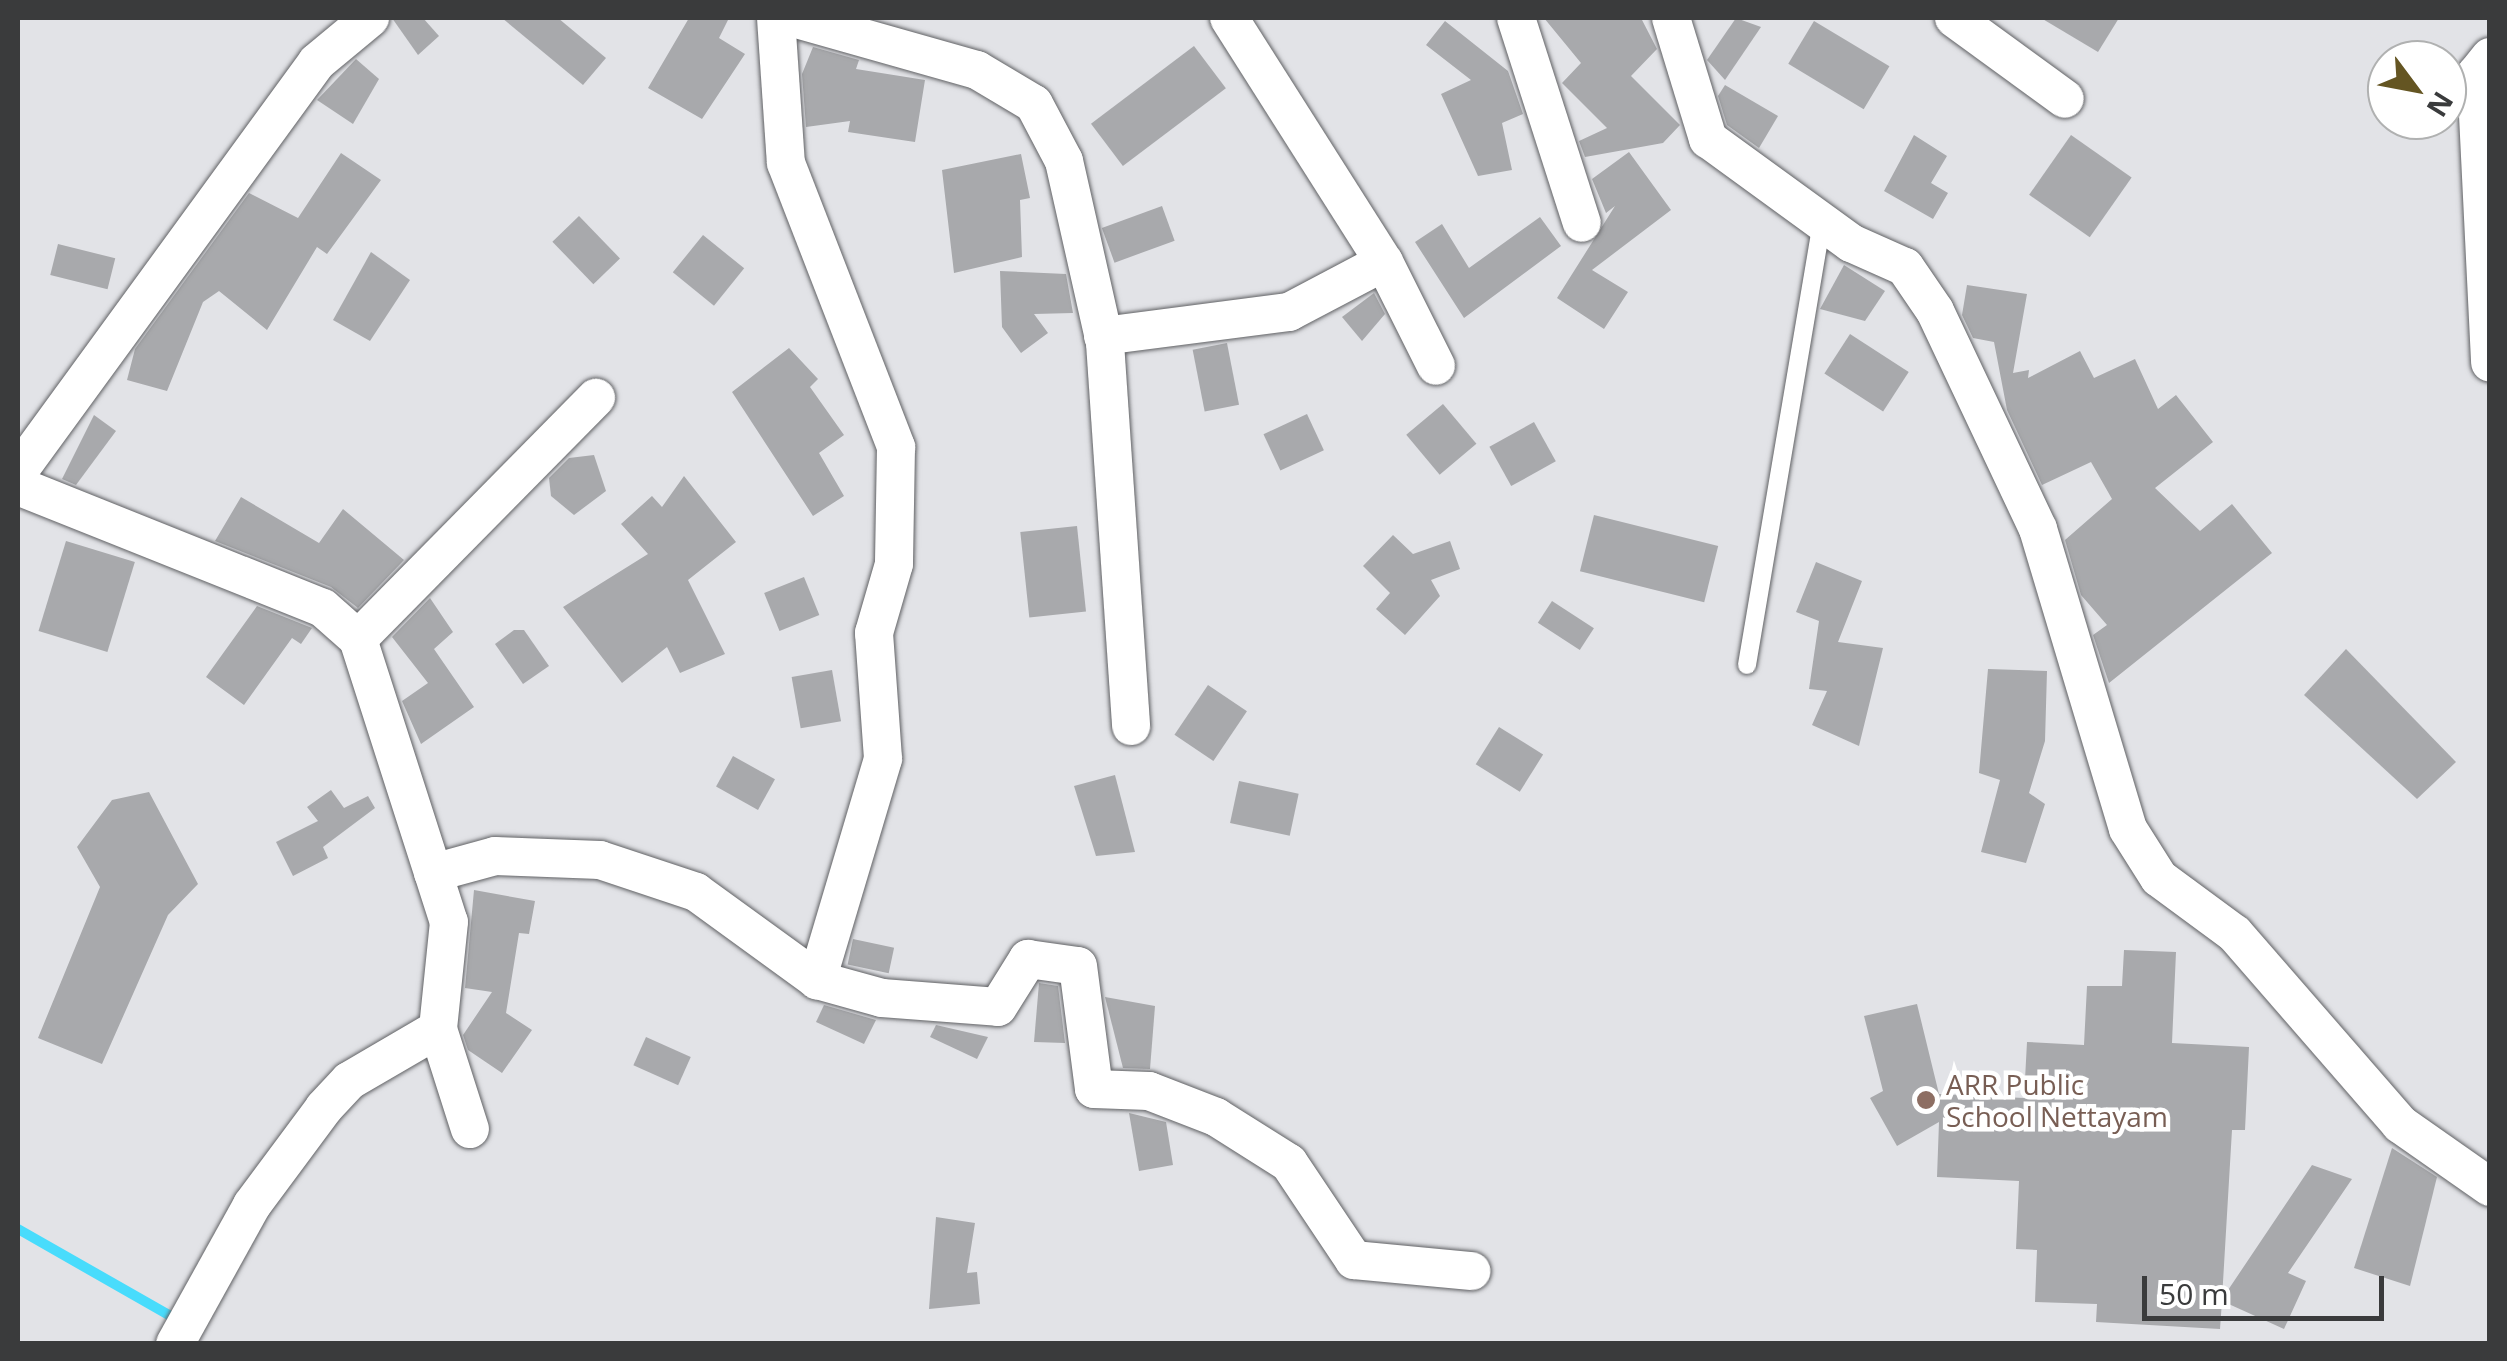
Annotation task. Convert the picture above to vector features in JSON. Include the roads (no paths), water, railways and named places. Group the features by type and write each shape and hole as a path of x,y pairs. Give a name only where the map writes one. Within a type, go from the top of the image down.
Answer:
{"street":[{"path":"18,472 316,62 370,18"},
{"path":"776,18 786,163 896,448 894,564 874,633 882,759 816,980"},
{"path":"793,18 978,70 1034,104 1064,162 1102,336 1130,726"},
{"path":"1230,18 1384,262 1436,366"},
{"path":"1516,18 1582,223"},
{"path":"1671,18 1708,139 1822,223 1906,267 1934,310 2038,529 2128,829 2159,878 2235,934 2400,1124 2490,1187"},
{"path":"1954,18 2065,99"},
{"path":"2490,57 2476,74 2490,363"},
{"path":"1102,336 1289,312 1384,262"},
{"path":"358,640 596,398"},
{"path":"18,486 322,608 358,640 448,922 438,1029 470,1129"},
{"path":"433,872 495,856 600,860 696,892 816,980 882,998 998,1007 1028,958 1078,966 1094,1089 1149,1091 1216,1118 1289,1163 1354,1260 1471,1271"},
{"path":"175,1340 192,1303 324,1108 349,1081 438,1029"}],"lane":[{"path":"1747,664 1822,223"}],"waterway":[{"path":"18,1229 179,1321"}],"place":[{"name":"ARR Public School Nettayam","path":"1926,1100"}]}
